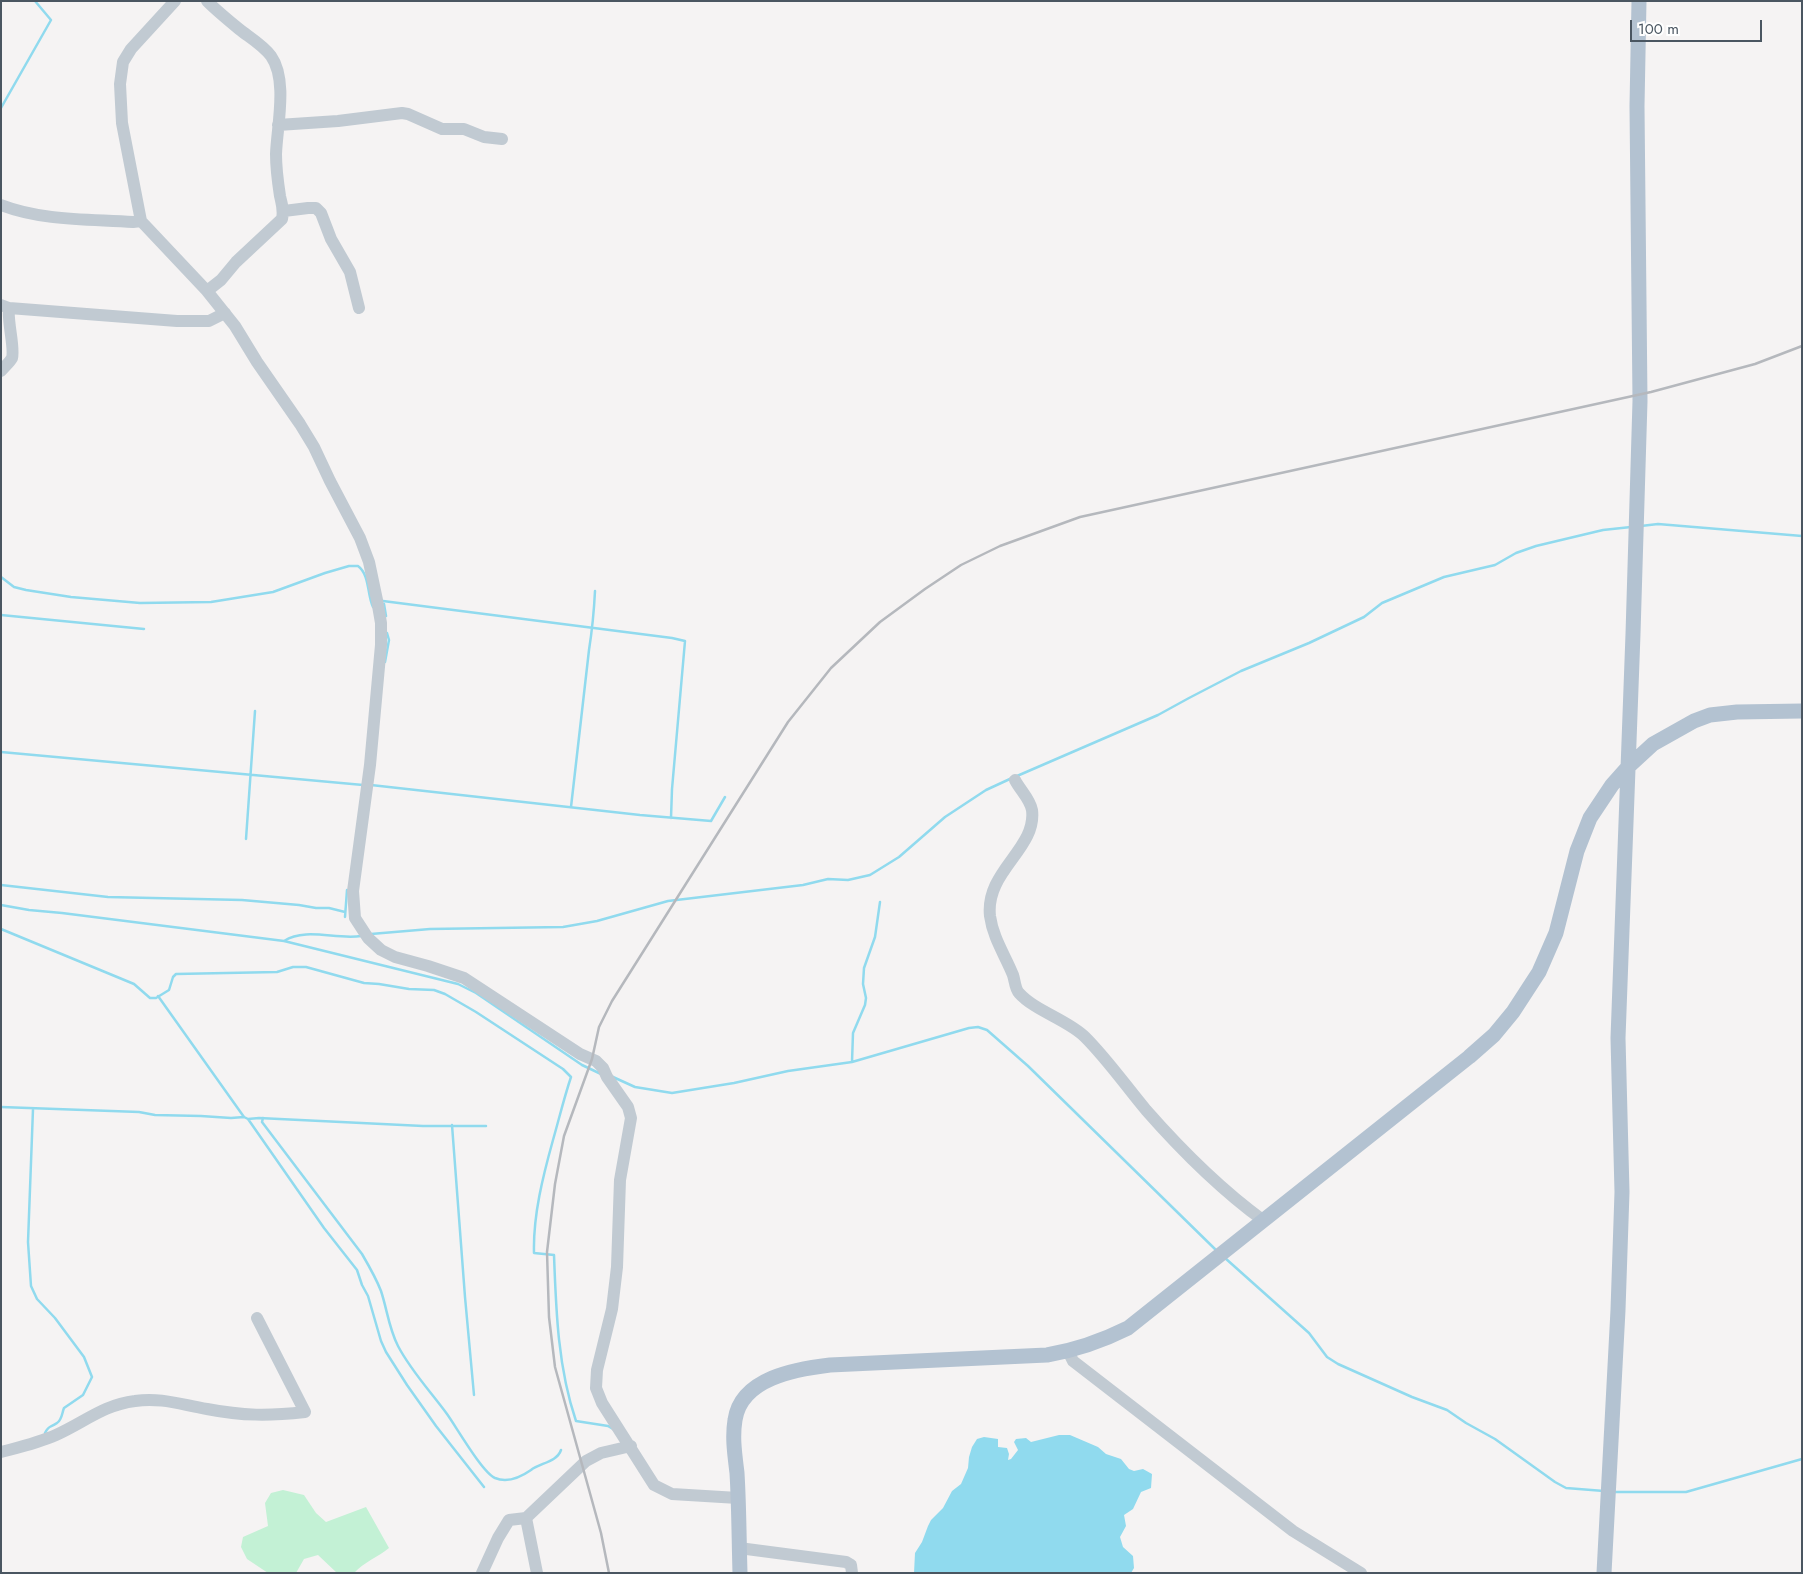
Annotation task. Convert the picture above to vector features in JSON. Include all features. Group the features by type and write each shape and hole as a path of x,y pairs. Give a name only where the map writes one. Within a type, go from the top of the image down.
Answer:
{"main road":[{"path":"1604,1573 1618,1310 1621,1212 1618,1038 1633,634 1639,394 1637,106 1639,1"},
{"path":"740,1573 738,1498 734,1448 735,1419 744,1398 757,1386 772,1377 808,1367 1047,1355 1068,1351 1107,1338 1128,1328 1469,1057 1494,1035 1513,1012 1539,972 1556,933 1577,851 1590,818 1612,785 1653,744 1702,718 1737,712 1802,710"}],"street":[{"path":"175,1 131,49 123,62 120,84 122,123 141,221 207,291 235,326 314,447 360,538 369,562 382,622 370,765 353,891 355,918 368,938 381,950 395,957 464,978 580,1054 596,1061 603,1068 606,1077 628,1106 631,1118 620,1180 617,1267 612,1309 597,1370 596,1388 602,1403 654,1485 672,1494 738,1498"},
{"path":"207,1 270,55 276,67 279,80 276,156 280,196 284,210 282,219 236,262 221,280 207,291"},
{"path":"278,125 402,113 442,129 464,129 484,137 502,139"},
{"path":"1,205 34,215 141,221"},
{"path":"284,210 316,208 321,213 331,239 350,272 359,308"},
{"path":"1,371 12,358 8,316 5,306 177,321 210,321 225,313"},
{"path":"1016,780 1032,810 1030,829 993,888 989,901 994,934 1018,992 1084,1037 1191,1159 1228,1194 1264,1221"},
{"path":"1,1452 40,1442 55,1436 112,1405 135,1401 158,1399 207,1410 254,1416 306,1412 257,1318"},
{"path":"1068,1351 1073,1361 1292,1532 1361,1573"},
{"path":"482,1573 504,1526 509,1520 526,1518 586,1461 602,1453 631,1446"},
{"path":"526,1518 537,1573"},
{"path":"739,1548 846,1562 851,1565 852,1573"}],"green space":[{"path":"283,1490 304,1495 316,1513 326,1522 366,1507 389,1548 354,1573 337,1573 318,1555 304,1559 296,1573 268,1573 247,1559 241,1547 243,1537 268,1526 265,1503 271,1493"}],"water":[{"path":"1059,1435 1070,1435 1098,1447 1106,1454 1121,1459 1129,1469 1134,1471 1143,1469 1152,1474 1151,1488 1141,1492 1133,1509 1124,1515 1126,1526 1120,1537 1123,1547 1133,1556 1134,1568 1131,1573 914,1573 915,1553 931,1520 943,1508 952,1491 961,1484 968,1468 972,1447 977,1439 984,1437 998,1439 998,1447 1007,1448 1008,1460 1018,1450 1014,1442 1016,1439 1026,1438 1031,1442"}],"waterway":[{"path":"1,108 51,20 35,1"},
{"path":"1641,526 1658,524 1802,536"},
{"path":"1017,776 1158,715 1241,671 1309,643 1364,617 1382,603 1444,577 1495,565 1516,553 1536,546 1603,530 1631,527"},
{"path":"1,577 14,587 71,597 140,603 211,602 273,592 325,573 349,566 358,566 365,575 373,607"},
{"path":"571,807 595,591"},
{"path":"383,601 685,641 671,818"},
{"path":"384,604 386,616"},
{"path":"1,615 144,629"},
{"path":"385,662 389,640 387,633"},
{"path":"246,839 255,711"},
{"path":"1,752 363,785"},
{"path":"371,934 430,929 563,927 597,921 668,901 803,885 828,879 848,880 870,875 899,857 945,817 986,790 1012,778"},
{"path":"371,785 640,815 711,821 725,797"},
{"path":"1,885 108,897 242,900 329,908 345,912"},
{"path":"345,917 347,890"},
{"path":"852,1062 853,1033 866,998 863,984 864,968 875,937 880,902"},
{"path":"1,905 284,941 293,937 311,934 361,936"},
{"path":"1,929 134,984 150,998 156,998 169,990 173,977 176,974 277,972 293,967 306,967 364,983 434,990 445,994 476,1012 563,1069 571,1077 542,1182 535,1224 534,1253 554,1255 559,1339 565,1381 576,1421 608,1426 613,1429"},
{"path":"284,941 458,984 476,993 582,1065 601,1074"},
{"path":"158,996 244,1117"},
{"path":"613,1077 635,1087 672,1093 734,1083 788,1071 852,1062 978,1027 987,1030 1028,1066 1217,1251"},
{"path":"1,1107 139,1112 155,1115 244,1117 248,1119 324,1228 357,1270 368,1296 386,1352 436,1426 484,1487"},
{"path":"33,1109 28,1242 31,1286 37,1299 55,1318 84,1357 92,1377 83,1395 64,1408 60,1420 45,1433"},
{"path":"263,1118 262,1122 362,1254 379,1286 392,1333 403,1355 447,1414 483,1467 495,1478 504,1480 514,1478 552,1460 561,1450"},
{"path":"248,1119 423,1126 486,1126"},
{"path":"452,1125 474,1395"},
{"path":"1225,1258 1309,1333 1327,1357 1338,1364 1412,1397 1447,1410 1495,1439 1566,1488 1604,1491"},
{"path":"1615,1492 1686,1492 1802,1459"}],"railway":[{"path":"609,1573 601,1533 555,1367 549,1317 547,1252 555,1184 564,1136 592,1059 599,1027 612,1001 788,722 831,668 880,622 961,565 1000,546 1080,517 1651,392 1755,364 1802,346"}]}
